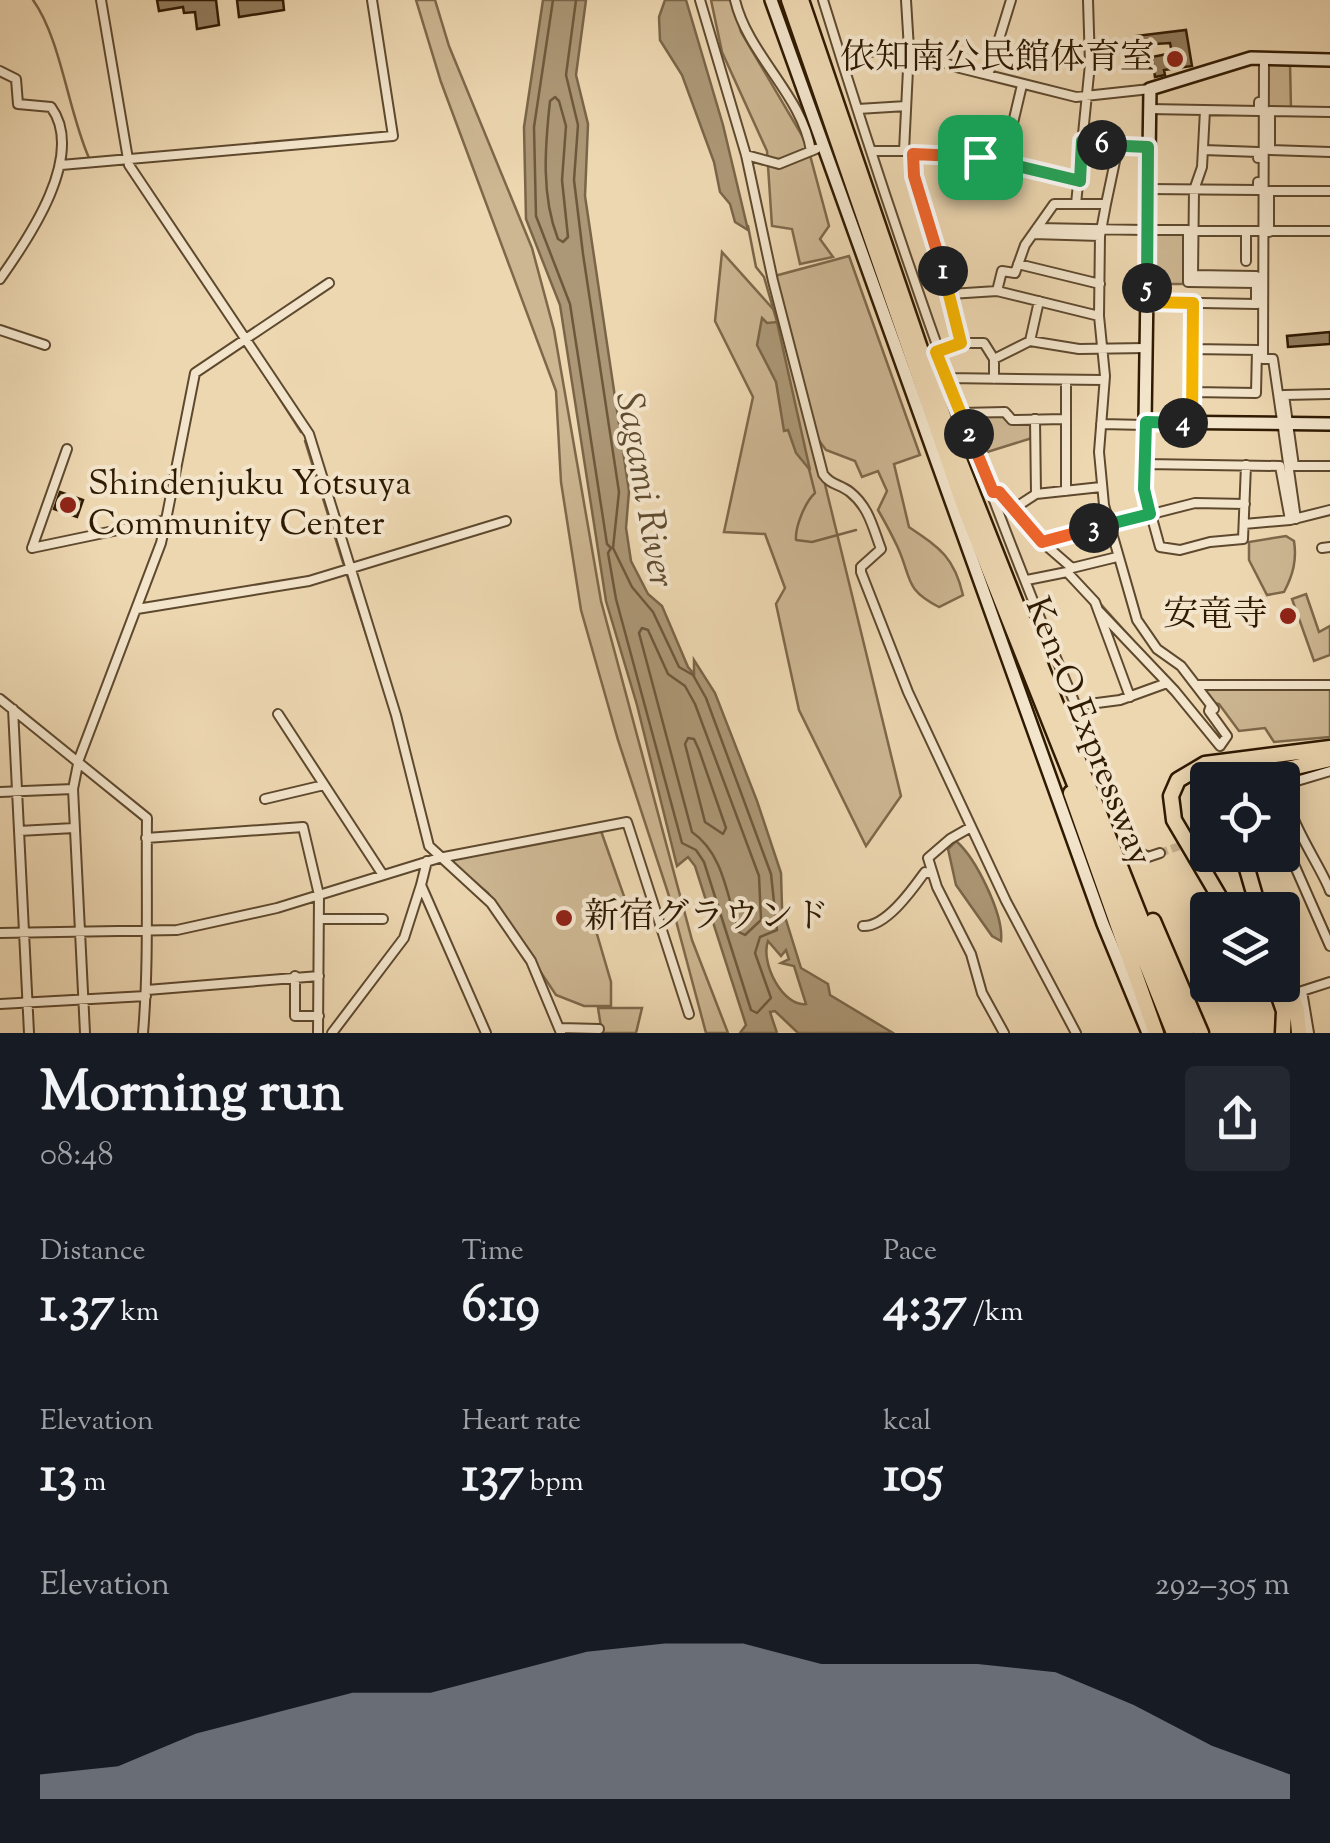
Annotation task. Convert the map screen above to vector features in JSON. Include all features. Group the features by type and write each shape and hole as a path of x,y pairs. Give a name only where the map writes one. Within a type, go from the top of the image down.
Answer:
{"highway":[{"name":"Ken-O Expressway","path":"789,0 924,397 1174,1033"},
{"name":"Ken-O Expressway","path":"801,0 958,458 1186,1033"},
{"path":"1014,634 1156,1033"},
{"path":"1216,892 1174,820 1171,796 1178,780 1205,764 1330,748"},
{"path":"1300,766 1330,759"},
{"path":"1095,799 1134,877 1201,1033"},
{"path":"1283,1002 1286,1033"},
{"path":"1287,1002 1299,1033"}],"street":[{"path":"101,0 127,160 309,434 396,715 429,846 491,903 531,961 561,1030 599,1030"},
{"path":"61,164 393,136 372,0"},
{"path":"700,0 746,156 773,281 823,474 829,483 850,492 868,511 880,550 861,567 863,580 908,692 971,827 1076,1033"},
{"path":"736,0 744,26 803,121 811,151"},
{"path":"771,0 1103,924 1148,1033"},
{"path":"824,0 936,352 1074,706 1139,852 1148,857 1160,854"},
{"path":"906,0 908,152 961,343"},
{"path":"988,75 1011,0"},
{"path":"1076,204 1087,98 1088,0"},
{"path":"840,54 909,49 1022,85 1087,98 1150,89 1214,66 1262,58 1330,60"},
{"path":"1149,109 1259,111 1262,58"},
{"path":"1262,58 1266,232"},
{"path":"0,71 16,79 18,104 51,106 56,112 61,164 42,210 0,279"},
{"path":"1004,161 1022,85"},
{"path":"1150,89 1144,489 1160,547 1180,550 1210,542 1243,540 1246,465"},
{"path":"858,110 906,106"},
{"path":"1206,110 1204,150 1194,190 1194,276 1256,276 1261,304"},
{"path":"1330,112 1270,111 1270,150 1330,152"},
{"path":"1082,141 1118,148 1148,147"},
{"path":"746,156 780,164 824,146"},
{"path":"1026,580 1067,572 1220,746 1227,736 1210,712 1213,707 1182,666 1157,649 1137,620 1101,487 1101,233 1118,148"},
{"path":"1148,189 1258,190 1258,152 1204,150"},
{"path":"872,151 1004,161 1080,181"},
{"path":"1192,392 1256,393 1268,191 1330,192"},
{"path":"997,291 1002,271 1015,273 1035,231 1054,204 1106,204"},
{"path":"1035,231 1188,230 1188,282 1256,284"},
{"path":"1194,231 1330,231"},
{"path":"1246,232 1246,261"},
{"path":"1018,264 1100,284"},
{"path":"86,1033 73,789 79,759 137,609 166,520 195,373 330,283"},
{"path":"950,294 997,291 1099,316"},
{"path":"1030,341 1039,301"},
{"path":"1147,302 1261,304"},
{"path":"1192,423 1193,303"},
{"path":"0,330 45,345"},
{"path":"994,359 1030,341 1079,349 1146,348"},
{"path":"936,352 961,343 984,344 994,359 994,379"},
{"path":"1192,349 1260,350"},
{"path":"1260,350 1263,359 1273,359 1294,466 1330,466"},
{"path":"946,378 1104,380"},
{"path":"1066,380 1066,491"},
{"path":"1293,519 1285,393 1330,394"},
{"path":"960,413 1005,412 1012,420 1065,418"},
{"path":"1035,419 1036,494"},
{"path":"1101,424 1330,424"},
{"path":"66,449 32,548 166,520"},
{"path":"1145,464 1282,466 1293,519"},
{"path":"1012,509 1036,494 1101,487"},
{"path":"993,492 999,492 1042,542 1072,568 1117,557"},
{"path":"1042,542 1195,503 1245,504"},
{"path":"1244,524 1330,510"},
{"path":"137,609 309,581 506,521"},
{"path":"1099,611 1130,697"},
{"path":"1074,706 1130,697 1167,683"},
{"path":"1196,685 1330,685"},
{"path":"0,699 79,759 147,818 144,1033"},
{"path":"13,709 28,1033"},
{"path":"278,714 383,876"},
{"path":"1330,771 1303,777 1286,789 1287,805 1317,858 1330,891"},
{"path":"265,799 324,785"},
{"path":"0,792 73,789"},
{"path":"0,933 188,927 319,895 440,858 626,822 689,1014"},
{"path":"971,827 928,858 971,954 982,993 1004,1033"},
{"path":"19,830 74,828"},
{"path":"146,838 303,828 319,895 318,1033"},
{"path":"1317,858 1330,852"},
{"path":"332,1033 407,932 427,862"},
{"path":"863,926 876,924 925,872 932,874"},
{"path":"1297,872 1330,946"},
{"path":"420,885 486,1033"},
{"path":"319,919 382,919"},
{"path":"295,976 295,1016 319,1016"},
{"path":"0,1004 84,1000 319,976"},
{"path":"1309,1033 1302,991 1330,982"}],"shaded area":[{"path":"416,0 435,0 449,46 532,248 554,330 601,601 692,940 728,1033 706,1033 671,902 581,610 561,482 556,391 441,82"},
{"path":"711,0 732,0 741,32 807,144 829,226 820,239 833,257 800,264 792,229 772,226 767,151 722,52"},
{"path":"1268,62 1290,63 1291,109 1267,108"},
{"path":"1154,233 1185,234 1185,284 1153,284"},
{"path":"722,252 781,318 771,277 849,256 920,455 894,464 909,527 944,555 955,571 963,595 939,607 914,589 878,510 887,491 878,471 862,477 855,461 826,450 812,431 901,796 866,846 799,710 776,604 785,588 765,534 724,532 753,397 715,321"},
{"path":"967,416 1002,416 1010,423 1030,423 1032,438 981,454"},
{"path":"1286,536 1294,541 1292,573 1284,592 1267,595 1249,560 1249,542"},
{"path":"1306,594 1319,632 1330,626 1330,655 1314,661 1292,599"},
{"path":"1330,688 1330,737 1274,742 1265,728 1239,731 1219,704 1212,702 1204,690"},
{"name":"新宿グラウンド","path":"601,831 631,916 594,924 611,982 611,1006 584,1006 556,995 488,893 449,860"},
{"path":"598,1008 642,1008 636,1033 602,1033"}],"water":[{"path":"543,0 586,0 576,75 588,124 585,196 629,491 626,528 631,561 648,594 662,606 688,667 694,674 694,660 715,693 781,873 782,907 801,968 828,984 830,995 893,1033 798,1033 775,1011 770,1012 777,1033 740,1033 746,1025 695,866 688,857 677,866 637,705 606,601 560,305 526,219 524,127","holes":["768,941 781,956 786,950 789,959 781,963 794,966 806,1004 789,999 775,982 767,961"]},
{"path":"665,0 686,0 723,125 748,230 735,222 730,204 720,192 714,162 682,75 660,40 659,17"},
{"path":"762,318 767,323 777,322 810,470 796,453 788,430 784,431 776,382 757,345"},
{"path":"956,841 987,888 998,917 1001,941 992,936 956,885 948,849"}],"building":[{"path":"157,0 216,0 219,25 197,29 195,12 184,13 183,7 159,11"},
{"path":"237,0 283,0 284,10 239,17"},
{"path":"1186,30 1192,66 1164,70 1165,75 1155,77 1152,57 1172,53 1170,43 1140,45 1136,36"},
{"path":"1330,332 1330,344 1288,347 1287,336"},
{"name":"Shindenjuku Yotsuya Community Center","path":"60,492 83,500 77,517 54,509"}],"waterway":[{"path":"33,0 51,35 89,158"},
{"path":"96,166 127,167"},
{"path":"748,226 756,267 764,277 777,322"},
{"path":"246,346 301,432"},
{"path":"305,441 344,566"},
{"path":"809,469 815,493 801,515 796,540 812,542 856,530"},
{"path":"1002,501 1029,532"},
{"path":"347,575 394,721"},
{"path":"1098,601 1220,738"},
{"path":"404,762 421,833"},
{"path":"1300,868 1330,934"}],"tunnel":[{"path":"1160,853 1188,843"}],"place":[{"name":"依知南公民館体育室","path":"1175,59"},
{"name":"Shindenjuku Yotsuya Community Center","path":"68,505"},
{"name":"安竜寺","path":"1288,616"},
{"name":"新宿グラウンド","path":"564,918"}],"route":[{"path":"1082,141 1118,148 1148,147 1147,302 1193,303 1192,423 1146,422 1144,489 1150,514 1042,542 999,492 993,492 936,352 961,343 914,176 913,154 980,157 1080,181 1082,141"}],"water label":[{"name":"Sagami River","path":"643,490"}]}
